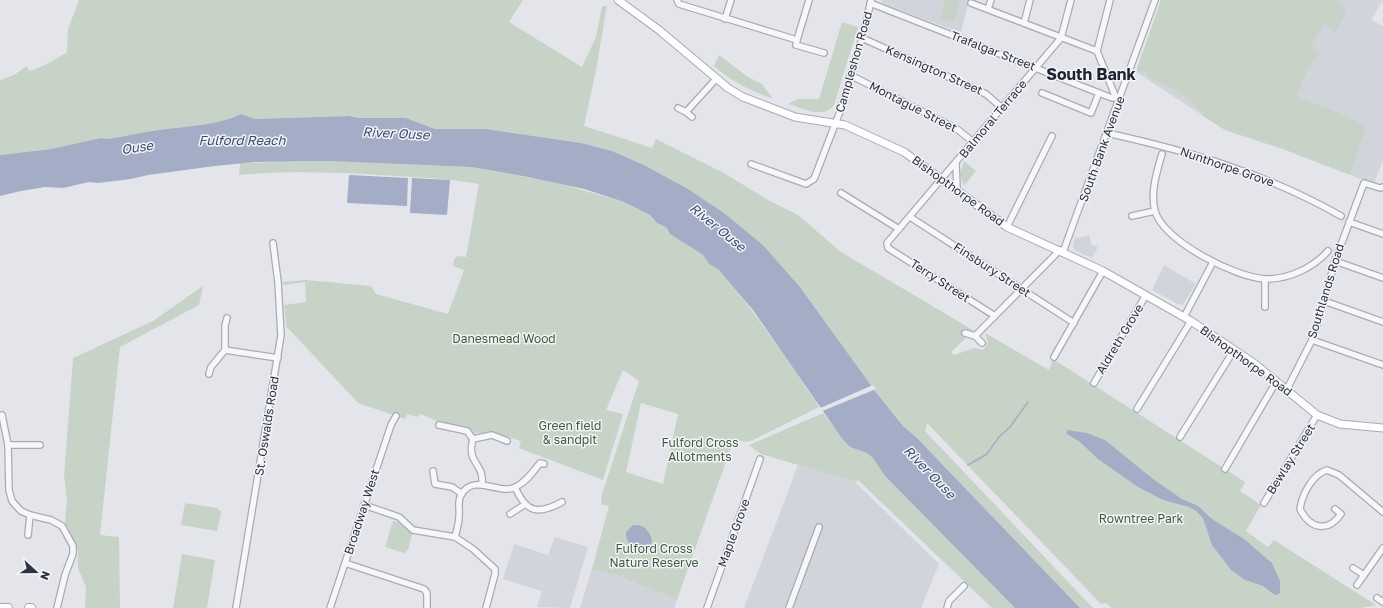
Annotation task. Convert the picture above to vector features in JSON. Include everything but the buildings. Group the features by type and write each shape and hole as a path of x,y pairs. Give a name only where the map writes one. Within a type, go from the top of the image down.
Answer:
{"main road":[{"path":"0,608 8,608"}],"street":[{"name":"Bishopthorpe Road","path":"618,0 659,30 716,79 743,97 768,108 802,119 836,123 865,133 904,152 957,189 1007,227 1103,271 1191,321 1234,350 1317,415 1340,424 1383,428"},
{"path":"677,0 679,4 797,40"},
{"path":"725,19 731,0"},
{"path":"809,0 796,45 824,53"},
{"path":"988,9 991,0"},
{"path":"1024,23 1030,0"},
{"path":"1061,38 1071,0"},
{"path":"1110,0 1097,52 1118,103"},
{"name":"South Bank Avenue","path":"1061,251 1107,133 1155,0"},
{"name":"Campleshon Road","path":"751,164 806,184 814,180 836,123 862,38 870,2"},
{"name":"Trafalgar Street","path":"870,2 1099,93 1112,98 1116,97"},
{"path":"971,3 1097,52"},
{"name":"Kensington Street","path":"862,38 986,94 1002,108"},
{"name":"Balmoral Terrace","path":"887,244 1061,38"},
{"name":"Montague Street","path":"850,75 957,129 973,142"},
{"path":"686,112 716,79"},
{"path":"1042,93 1092,113 1099,93"},
{"path":"678,108 692,117"},
{"name":"Nunthorpe Grove","path":"1107,133 1164,146 1224,163 1270,180 1309,198 1341,216"},
{"path":"1007,227 1052,136"},
{"path":"1162,154 1155,179 1155,211 1159,220 1171,235 1213,262 1265,279 1286,277 1297,273 1318,261 1328,251"},
{"name":"Balmoral Terrace","path":"956,163 957,189"},
{"name":"Southlands Road","path":"1286,391 1312,340 1335,261 1364,183 1380,188 1383,187"},
{"path":"841,193 899,229"},
{"path":"1132,216 1155,211"},
{"name":"Finsbury Street","path":"910,217 1074,323"},
{"path":"1349,222 1383,234"},
{"name":"St. Oswalds Road","path":"236,608 282,329 273,243"},
{"name":"Terry Street","path":"887,244 888,248 995,316"},
{"path":"975,336 1061,251"},
{"path":"1335,261 1383,278"},
{"path":"1184,317 1213,262"},
{"path":"1054,358 1103,271"},
{"path":"1265,279 1265,307"},
{"name":"Aldreth Grove","path":"1094,383 1146,295"},
{"path":"1324,301 1383,322"},
{"path":"209,374 211,367 225,350 225,325 227,318"},
{"path":"1137,409 1191,321"},
{"path":"965,333 975,336 982,343"},
{"path":"1312,340 1383,365"},
{"path":"225,350 278,358"},
{"path":"1180,437 1234,350"},
{"path":"1225,469 1276,382"},
{"path":"2,415 8,445 10,495 16,506 30,515 56,522 64,530 73,546 73,554 65,575 57,608"},
{"name":"Bewlay Street","path":"1264,503 1317,415"},
{"name":"Broadway West","path":"330,608 391,424 396,416"},
{"path":"439,425 467,431 474,439"},
{"path":"474,439 492,435 507,441"},
{"path":"474,439 470,449 479,468 482,483"},
{"path":"8,445 40,445"},
{"name":"Maple Grove","path":"707,608 760,459"},
{"path":"455,537 460,514 459,504 462,494 470,487 482,483 494,488 506,489 515,487 530,476 540,463 544,464"},
{"path":"1335,509 1342,514 1331,525 1326,527 1308,520 1300,509 1301,501 1316,476 1327,470 1333,471 1339,475 1383,512"},
{"path":"433,471 434,485 452,487 462,494"},
{"path":"515,487 524,505 543,511 548,510 562,502"},
{"path":"364,505 399,517 413,530 455,537 473,549 495,569 486,608"},
{"path":"510,514 524,505"},
{"path":"28,535 30,515"},
{"path":"788,608 819,527"},
{"path":"1357,585 1383,548"},
{"path":"345,562 424,589 427,593 427,608"},
{"path":"1353,568 1364,576"},
{"path":"947,608 949,601 964,586"},
{"path":"1377,598 1383,602"}],"shaded area":[{"path":"881,0 969,0 961,33 884,4"},
{"path":"1161,0 1383,0 1371,20 1383,26 1383,160 1374,184 1283,149 1225,130 1136,72"},
{"path":"1089,235 1092,245 1098,247 1092,258 1074,250 1073,245 1075,237 1079,238"},
{"path":"1164,265 1196,284 1183,305 1178,304 1152,290"},
{"path":"798,465 855,482 939,564 921,608 744,608"},
{"path":"555,537 588,547 570,608 537,607 542,591 503,579 514,544 548,555"},
{"path":"592,569 617,575 677,600 674,608 580,608"}],"green space":[{"name":"Rowntree Park","path":"79,0 523,0 509,22 582,67 596,37 602,7 607,5 596,70 584,126 652,148 656,139 724,173 766,199 798,215 841,252 973,330 974,333 971,333 951,352 954,355 974,348 983,350 988,343 985,333 1049,370 1053,359 1245,482 1240,491 1261,505 1246,531 1268,547 1274,540 1376,605 1361,608 1112,608 1106,603 1101,604 927,423 925,431 1093,608 1080,608 917,438 903,426 875,391 800,287 763,245 724,213 688,189 646,166 612,151 581,143 486,129 435,129 406,118 359,118 349,116 255,119 241,114 223,121 108,139 101,138 51,149 0,155 0,80 14,75 27,66 29,71 39,67 67,52 68,29"},
{"path":"945,0 960,0 954,22 940,19"},
{"path":"1161,0 1339,0 1346,13 1335,32 1324,24 1311,45 1319,53 1307,71 1296,96 1349,117 1366,127 1350,175 1283,149 1225,130 1203,116 1192,101 1149,77 1145,71 1136,72"},
{"path":"842,22 858,27 834,105 824,112 812,112 788,104 798,99 819,99"},
{"path":"719,55 748,77 762,84 773,99 742,86 714,66"},
{"path":"329,161 471,167 554,182 624,202 650,215 657,223 666,227 670,234 703,255 709,264 719,270 730,281 786,357 819,407 753,440 746,442 734,439 677,600 617,575 592,569 609,506 601,504 602,494 639,381 623,370 606,410 623,414 603,480 519,448 521,441 496,433 472,433 464,427 448,425 421,414 417,417 407,414 405,419 358,403 286,326 284,305 306,302 305,282 283,285 283,282 306,280 371,286 376,294 448,314 464,270 453,266 454,260 457,256 466,257 479,184 454,180 344,173 292,172 239,175 240,163","holes":["641,403 678,414 663,484 626,472"]},
{"path":"964,161 976,171 964,186 960,174"},
{"path":"203,286 199,305 120,347 100,535 119,537 120,608 85,608 86,587 78,568 78,552 65,522 67,500 64,476 73,358 153,321"},
{"path":"823,413 850,447 867,453 873,458 885,476 1015,608 992,608 858,480 855,482 761,454 749,445"},
{"path":"185,503 217,508 221,512 217,531 181,525"},
{"path":"393,521 398,522 412,534 408,550 404,553 385,547"},
{"path":"182,554 215,560 207,608 173,608"}],"water":[{"path":"241,114 255,119 349,116 359,118 406,118 435,129 486,129 581,143 612,151 646,166 688,189 724,213 763,245 800,287 875,391 903,426 917,438 1080,608 1015,608 885,476 873,458 867,453 850,447 841,437 753,310 719,270 709,264 703,255 670,234 666,227 657,223 650,215 624,202 584,189 471,167 329,161 255,162 215,166 148,175 131,179 98,183 89,182 63,188 45,187 0,196 0,155 51,149 101,138 108,139 223,121"},
{"path":"349,175 408,178 407,206 347,203"},
{"path":"412,178 450,180 447,215 410,213"},
{"path":"1067,430 1087,433 1105,440 1153,479 1182,499 1198,506 1212,519 1244,539 1272,563 1280,581 1280,593 1275,595 1263,586 1245,580 1231,570 1212,545 1203,518 1196,511 1189,507 1163,500 1138,487 1098,459 1080,442 1067,434"},
{"path":"633,525 646,528 652,540 650,549 645,551 637,550 630,544 626,536 626,532"}],"pier":[{"path":"873,385 876,389 820,412 818,409"}],"waterway":[{"path":"968,465 987,454 999,437 1010,427 1028,402"}],"district":[{"name":"South Bank","path":"1091,74"}],"water label":[{"name":"River Ouse","path":"396,133"},
{"name":"Fulford Reach","path":"242,140"},
{"name":"Ouse","path":"137,147"},
{"name":"River Ouse","path":"718,227"},
{"name":"River Ouse","path":"930,472"}],"park label":[{"name":"Danesmead Wood","path":"504,339"},
{"name":"Green field & sandpit","path":"570,433"},
{"name":"Fulford Cross Allotments","path":"700,450"},
{"name":"Fulford Cross Nature Reserve","path":"654,556"}]}
